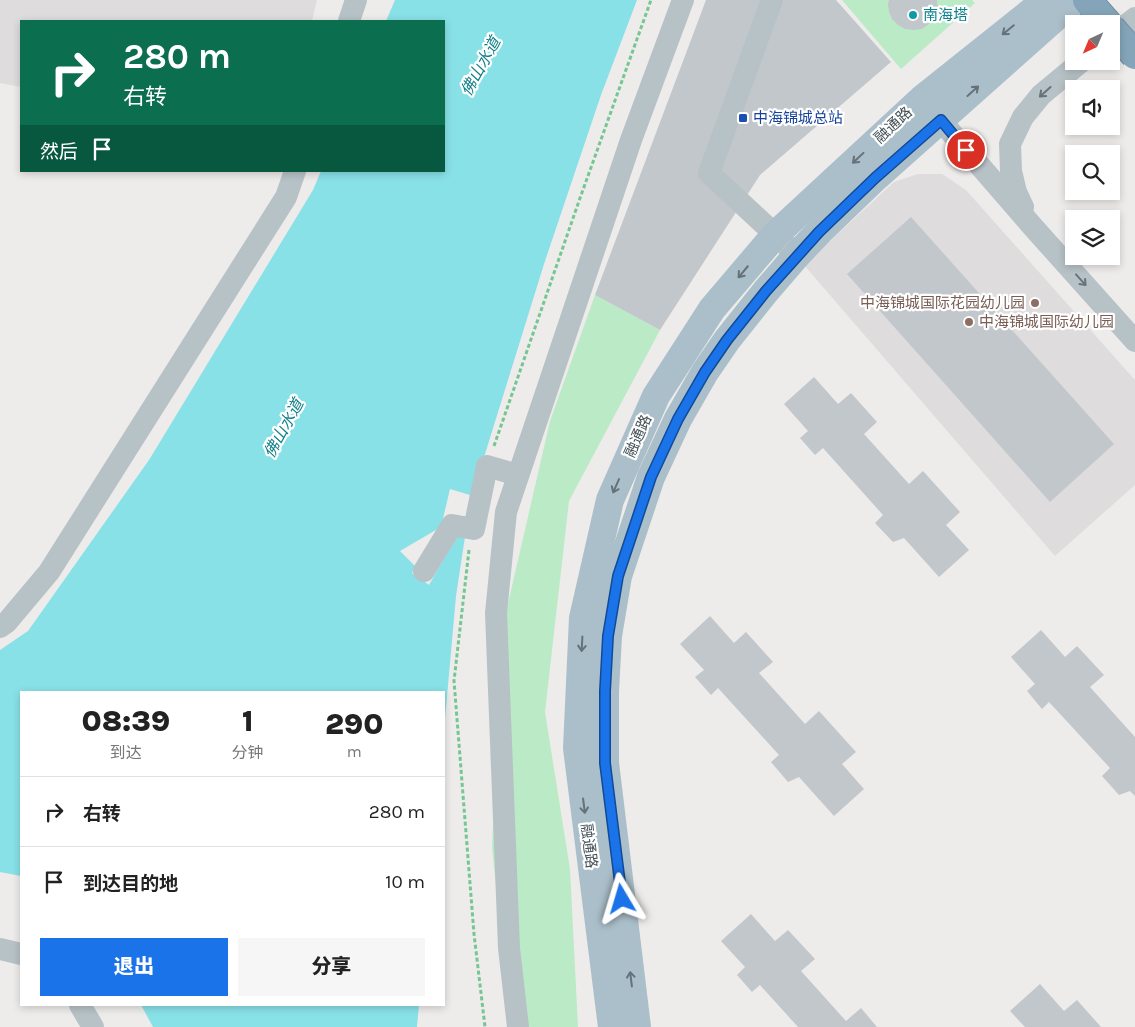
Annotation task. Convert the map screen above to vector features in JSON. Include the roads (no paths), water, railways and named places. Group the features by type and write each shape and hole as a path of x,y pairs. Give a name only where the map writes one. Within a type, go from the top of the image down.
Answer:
{"highway":[{"path":"1087,0 1100,15"},
{"path":"1120,38 1135,54"}],"main road":[{"name":"融通路","path":"612,1027 577,748 583,618 610,500 656,396 712,309 775,235 922,99 1046,0"},
{"name":"融通路","path":"637,1027 605,763 605,691 608,636 618,576 651,477 678,419 705,372 727,340 797,255 875,178 1075,0"}],"street":[{"path":"349,20 356,0"},
{"path":"518,1027 509,948 496,613 506,512 631,140 683,0"},
{"path":"772,0 709,174 797,255"},
{"path":"1120,30 1135,18"},
{"path":"1033,227 1016,192 1011,171 1010,144 1023,117 1041,95 1071,70"},
{"path":"922,99 1135,341"},
{"path":"0,626 8,622 49,572 286,197 295,172"},
{"path":"424,571 452,525 474,529 487,466 518,475"},
{"path":"0,949 20,954"},
{"path":"81,1006 93,1027"}],"water":[{"name":"佛山水道","path":"395,0 637,0 601,95 544,264 481,467 470,495 450,489 441,527 400,551 415,566 412,573 429,585 457,536 465,537 456,596 445,719 445,691 20,691 20,876 0,872 0,650 28,631 149,460 313,190 321,172 445,172 445,20 386,20"},
{"path":"142,1006 419,1006 417,1027 153,1027"}],"place":[{"name":"南海塔","path":"913,15"},
{"name":"中海锦城总站","path":"743,118"},
{"name":"中海锦城国际花园幼儿园","path":"1035,303"},
{"name":"中海锦城国际幼儿园","path":"969,322"}]}
